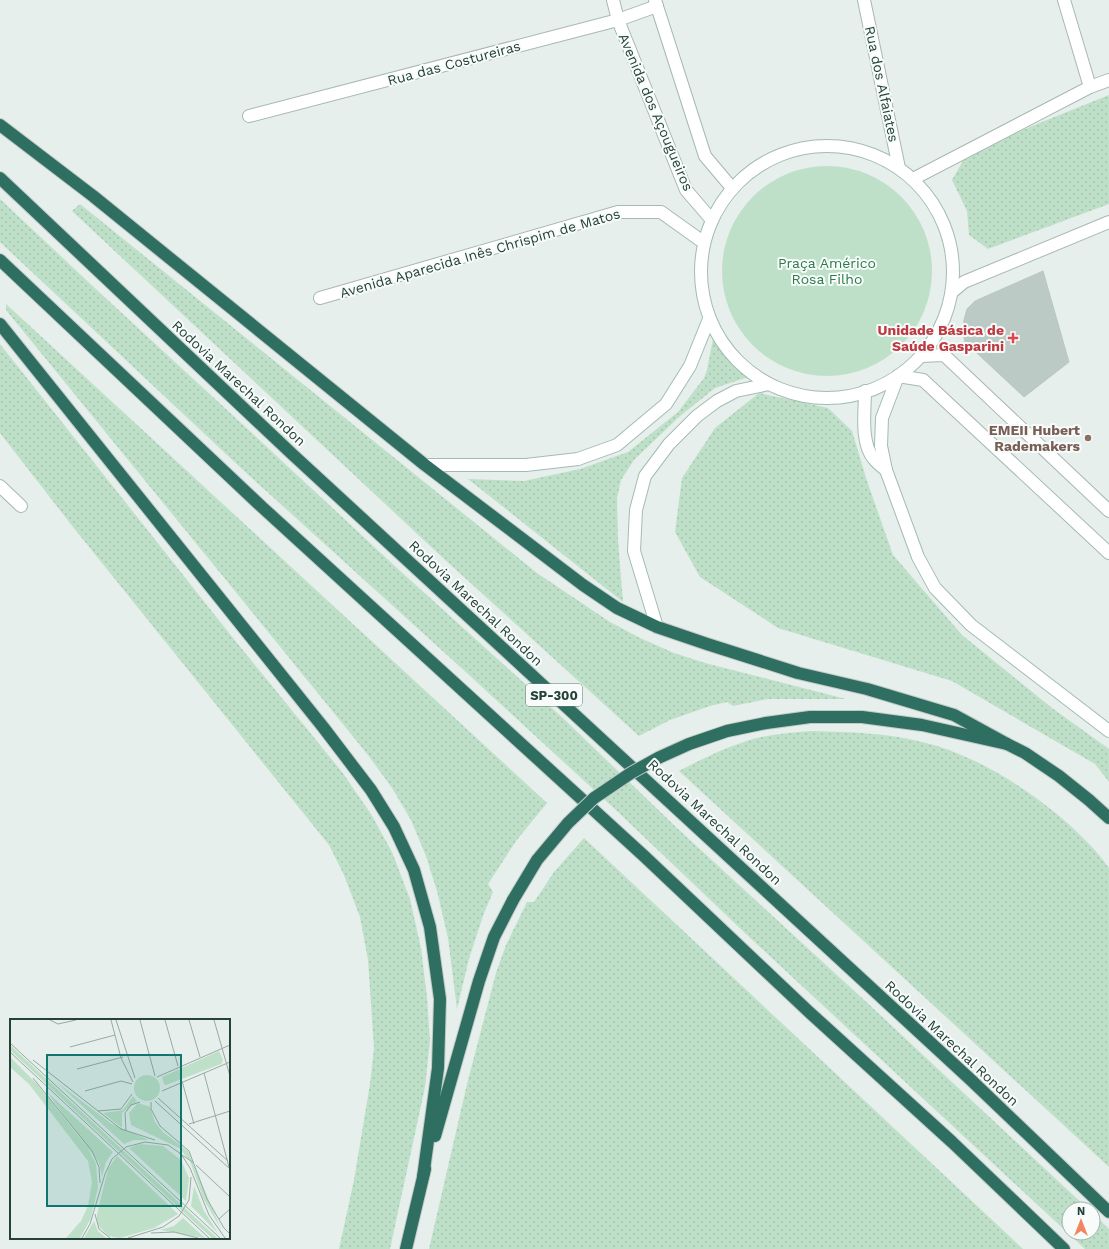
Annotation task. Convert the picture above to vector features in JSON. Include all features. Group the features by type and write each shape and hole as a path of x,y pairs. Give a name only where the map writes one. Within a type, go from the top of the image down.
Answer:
{"highway":[{"path":"0,125 93,196 425,465 583,585 617,608 657,627 798,673 867,689 954,714 1025,753 1059,776 1109,818"},
{"name":"Rodovia Marechal Rondon","path":"0,178 291,453 971,1080 1109,1212"},
{"path":"0,260 263,508 644,856 1064,1249"},
{"path":"0,324 323,727 371,790 394,827 414,870 430,927 440,999 438,1068 423,1177"},
{"path":"406,1249 423,1177 479,981 494,937 513,900 537,860 568,823 594,798 631,773 658,758 689,744 727,731 766,723 810,717 862,717 922,725 1007,744"}],"street":[{"name":"Avenida dos Açougueiros","path":"613,0 618,20 686,190 711,219"},
{"name":"Rua dos Alfaiates","path":"864,0 899,168"},
{"path":"1064,0 1090,87"},
{"name":"Avenida dos Açougueiros","path":"656,3 705,156 732,188"},
{"name":"Rua das Costureiras","path":"249,116 618,20 656,3"},
{"path":"913,180 1090,87 1109,80"},
{"path":"830,146 867,152 899,168 913,180 933,203 947,231 953,261 952,292 941,326 921,356 910,367 898,376 858,394 828,398 798,394 769,384 747,370 728,352 709,319 700,281 703,242 711,219 720,202 732,188 760,164 794,150 830,146"},
{"name":"Avenida Aparecida Inês Chrispim de Matos","path":"320,298 618,212 661,212 703,242"},
{"path":"952,292 964,282 1109,222"},
{"path":"425,465 526,465 578,459 617,445 666,404 690,366 709,319"},
{"path":"921,356 944,355 1109,511"},
{"path":"898,376 882,418 881,446 886,470 918,557 935,588 971,625 1109,730"},
{"path":"898,376 923,380 1109,553"},
{"path":"657,627 634,551 636,510 645,476 669,444 697,416 717,401 736,391 769,384"},
{"path":"865,391 864,425 867,445 874,459 886,470"},
{"path":"0,486 21,506"},
{"path":"1096,806 1109,810"}],"green space":[{"path":"1109,95 1109,204 988,249 969,235 967,211 952,180 968,152"},
{"name":"Praça Américo Rosa Filho","path":"827,166 847,168 867,174 885,184 901,197 914,213 924,231 930,251 932,271 930,291 924,311 914,329 901,345 885,358 867,368 847,374 827,376 807,374 787,368 769,358 753,345 740,329 730,311 724,291 722,271 724,251 730,231 740,213 753,197 769,184 787,174 807,168"},
{"path":"0,199 398,569 565,720 678,829 1079,1201 1061,1201 1061,1227 745,933 618,812 242,469 0,242"},
{"path":"80,204 537,573 610,622 640,638 674,653 705,663 846,699 768,699 733,706 727,702 710,706 670,720 639,736 443,558 72,211"},
{"path":"6,304 547,803 516,841 488,884 493,892 484,913 469,959 457,1009 448,938 437,891 426,856 411,820 392,788 368,755 6,310"},
{"path":"713,339 736,367 748,377 715,388 679,417 634,460 621,480 617,498 618,540 623,602 468,479 524,481 580,469 628,452 678,412 704,378"},
{"path":"0,344 233,638 342,772 371,814 392,852 410,899 421,948 427,997 430,1041 425,1087 390,1249 339,1249 354,1180 370,1084 374,1048 368,960 360,917 344,875 329,845 73,527 0,433"},
{"path":"759,393 828,408 852,431 867,481 893,555 962,635 1052,708 1109,749 1109,782 1095,764 952,681 778,628 700,577 675,532 682,478 715,428"},
{"path":"812,731 898,737 926,743 970,759 1014,783 1056,813 1098,853 1109,868 1109,1167 679,771 719,751 752,739 778,734"},
{"path":"584,838 1023,1249 429,1249 467,1084 496,973 506,945 527,902 534,902 554,872"},
{"path":"1101,1222 1109,1229 1109,1249 1085,1249 1076,1241 1101,1241"}],"building":[{"name":"Unidade Básica de Saúde Gasparini","path":"1043,271 1069,362 1024,397 965,342 963,333 964,320 967,309 975,301"}],"place":[{"name":"Unidade Básica de Saúde Gasparini","path":"1013,338"},
{"name":"EMEII Hubert Rademakers","path":"1088,438"}]}
